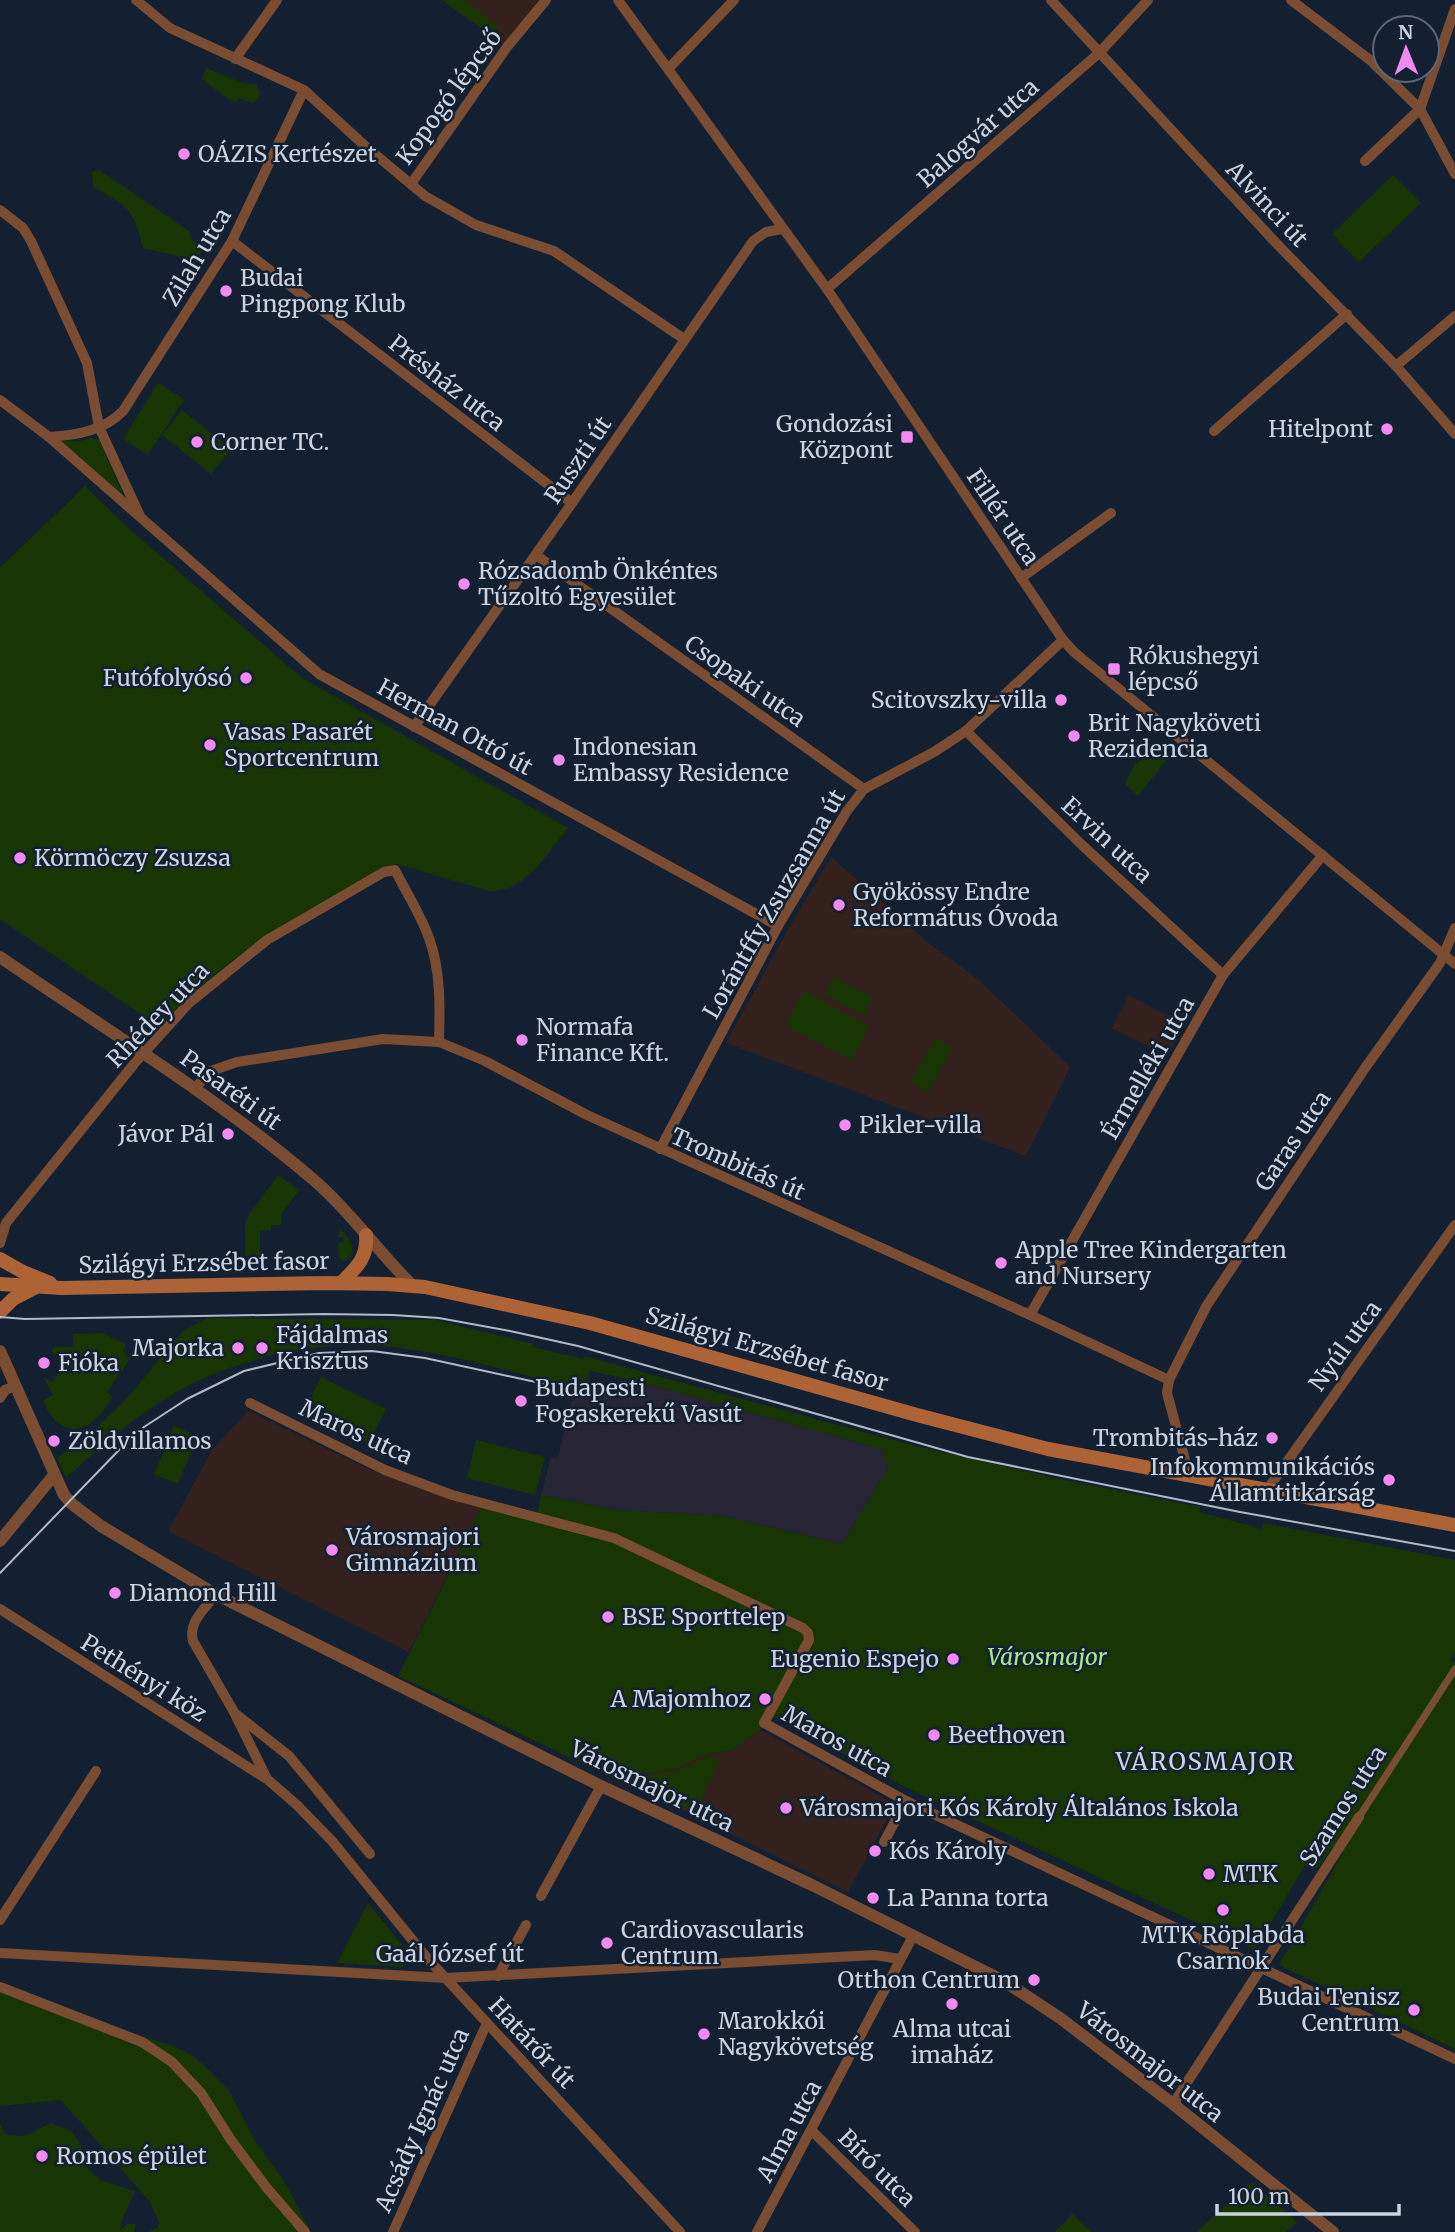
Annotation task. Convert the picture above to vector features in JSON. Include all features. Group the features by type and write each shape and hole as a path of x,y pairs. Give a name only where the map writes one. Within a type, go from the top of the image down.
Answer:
{"main road":[{"path":"341,1283 360,1265 365,1256 366,1235"},
{"name":"Szilágyi Erzsébet fasor","path":"1,1257 23,1272 61,1288"},
{"name":"Szilágyi Erzsébet fasor","path":"0,1284 61,1288 341,1283 413,1286 459,1293 590,1323 1048,1449 1455,1525"},
{"path":"0,1312 13,1299 37,1286"}],"street":[{"path":"136,0 170,28 304,90 425,196 476,225 554,251 684,339"},
{"path":"235,60 277,0"},
{"name":"Kopogó lépcső","path":"411,184 507,47 545,0"},
{"name":"Fillér utca","path":"618,0 827,289 1063,640 1074,652 1455,964"},
{"path":"668,68 734,0"},
{"name":"Alvinci út","path":"1051,0 1276,243 1396,366 1455,434"},
{"name":"Balogvár utca","path":"827,289 1100,53 1148,0"},
{"path":"1290,0 1370,60 1420,109 1455,174"},
{"path":"1365,161 1420,109 1455,9"},
{"name":"Zilah utca","path":"99,427 109,423 123,411 232,241 304,90"},
{"name":"Herman Ottó út","path":"0,210 23,228 54,290 87,363 99,427 142,520"},
{"name":"Ruszti út","path":"414,727 753,241 766,232 782,229"},
{"name":"Présház utca","path":"232,241 572,503"},
{"path":"1214,431 1347,314"},
{"path":"1396,366 1455,316"},
{"name":"Herman Ottó út","path":"0,400 49,437 319,674 778,926"},
{"path":"49,437 76,435 99,427"},
{"path":"1021,578 1111,513"},
{"name":"Csopaki utca","path":"536,555 864,789"},
{"name":"Lorántffy Zsuzsanna út","path":"660,1149 778,926 847,811 864,789 934,752 966,731 1063,640"},
{"name":"Ervin utca","path":"966,731 1082,845 1223,975"},
{"name":"Érmelléki utca","path":"1030,1315 1223,975 1322,855"},
{"name":"Rhédey utca","path":"0,1243 6,1223 189,1003 267,940 384,872 395,870 430,939 437,969 439,1042"},
{"name":"Garas utca","path":"1169,1380 1207,1306 1365,1068 1440,963 1455,928"},
{"name":"Pasaréti út","path":"0,957 194,1088 318,1184 413,1286"},
{"name":"Trombitás út","path":"194,1088 211,1071 237,1062 383,1039 439,1042 485,1061 587,1115 660,1149 1169,1380"},
{"name":"Nyúl utca","path":"1267,1490 1455,1225"},
{"name":"Városmajor utca","path":"0,1350 64,1495 80,1510 136,1549 215,1594 601,1786 812,1885 1004,1981 1060,2018 1333,2232"},
{"path":"1169,1380 1167,1393 1189,1475"},
{"path":"0,1398 5,1390 15,1386"},
{"name":"Maros utca","path":"250,1403 385,1469 452,1495 614,1538 803,1628 808,1633 809,1640 764,1723 906,1801 1455,2059"},
{"path":"0,1541 54,1475"},
{"name":"Határőr út","path":"215,1594 199,1615 191,1633 193,1641 234,1712 268,1779 332,1841 427,1958 680,2232"},
{"name":"Pethényi köz","path":"0,1609 268,1779"},
{"name":"Szamos utca","path":"1172,2104 1455,1670"},
{"name":"Határőr út","path":"234,1712 289,1756 370,1854"},
{"path":"0,1920 96,1771"},
{"path":"541,1896 601,1786"},
{"path":"884,1842 906,1801"},
{"path":"498,1976 526,1924"},
{"name":"Alma utca","path":"757,2232 913,1936"},
{"name":"Gaál József út","path":"0,1953 446,1978 875,1955 900,1959"},
{"path":"0,1987 142,2042 172,2062 201,2094 266,2187 305,2232"},
{"name":"Acsády Ignác utca","path":"393,2232 486,2023"},
{"name":"Bíró utca","path":"812,2131 915,2232"}],"shaded area":[{"path":"442,0 545,0 507,47"},
{"path":"831,857 926,941 979,980 1070,1067 1026,1156 726,1043"},
{"path":"1129,995 1184,1024 1167,1056 1112,1028"},
{"path":"588,1380 634,1390 637,1381 881,1449 888,1468 842,1544 724,1516 617,1510 541,1495 551,1457 558,1458 571,1403"},
{"name":"Városmajori Gimnázium","path":"248,1411 373,1471 482,1507 409,1652 168,1531 212,1450"},
{"name":"Városmajori Kós Károly Általános Iskola","path":"760,1730 895,1804 848,1892 630,1786 634,1776 679,1768 711,1753 731,1751"}],"green space":[{"path":"442,0 463,0 498,26 491,35"},
{"path":"206,68 245,84 256,84 261,94 254,103 240,99 234,102 202,79"},
{"path":"99,170 189,231 191,239 206,250 192,259 143,248 136,224 128,210 93,187 92,172"},
{"path":"1393,175 1421,203 1359,262 1332,234"},
{"name":"Corner TC.","path":"158,383 184,399 148,455 123,439"},
{"name":"Corner TC.","path":"182,410 231,449 211,474 162,435"},
{"path":"90,438 99,440 125,499 61,441"},
{"name":"Vasas Pasarét Sportcentrum","path":"85,486 128,528 302,678 568,828 525,879 502,890 489,891 397,864 379,868 376,873 289,922 234,959 208,980 160,1027 0,919 0,568"},
{"path":"1158,741 1172,753 1138,796 1125,784 1135,764 1149,755"},
{"path":"835,977 873,997 864,1015 825,994"},
{"path":"804,991 869,1026 851,1060 786,1026"},
{"path":"935,1038 953,1047 928,1092 910,1082"},
{"path":"278,1175 299,1190 282,1214 281,1225 271,1225 271,1230 260,1231 260,1265 250,1265 250,1256 245,1256 245,1226 248,1216"},
{"path":"340,1229 353,1248 351,1257 344,1261 339,1259 338,1243 343,1242 343,1237 338,1237"},
{"name":"Városmajor","path":"208,1318 436,1320 533,1344 533,1347 583,1359 584,1356 908,1444 1055,1478 1200,1507 1200,1512 1262,1529 1263,1523 1455,1560 1455,1653 1450,1660 1455,1663 1455,2049 1279,1965 1343,1853 1333,1847 1318,1868 1305,1865 1255,1950 909,1789 771,1715 760,1730 731,1751 711,1753 679,1768 635,1776 630,1786 398,1676 482,1507 536,1522 541,1495 617,1510 724,1516 842,1544 888,1468 881,1449 637,1381 590,1371 588,1380 566,1385 421,1351 341,1346 281,1353 223,1370 196,1382 142,1414 66,1478 57,1458 87,1437 127,1398 183,1331"},
{"path":"103,1333 126,1344 123,1351 130,1359 107,1392 112,1396 105,1409 87,1425 68,1428 50,1414 43,1400 53,1395 44,1378 52,1382 65,1364 51,1351 54,1347 73,1347 73,1334"},
{"path":"321,1377 386,1409 369,1443 304,1411"},
{"path":"174,1426 198,1436 178,1484 154,1474"},
{"path":"476,1440 545,1457 535,1495 467,1478"},
{"path":"710,1756 720,1760 696,1812 635,1786 638,1777 681,1770"},
{"path":"368,1903 410,1955 404,1967 337,1963"},
{"path":"0,1990 50,2010 174,2046 196,2058 228,2089 255,2141 283,2179 311,2232 148,2232 158,2228 159,2223 150,2202 61,2100 0,2106"},
{"path":"51,2123 71,2131 81,2145 84,2165 100,2180 135,2191 123,2217 120,2231 127,2224 136,2224 134,2232 0,2232 0,2124 6,2135 24,2136"},
{"path":"1252,2182 1297,2222 1285,2232 1196,2232"},
{"path":"1072,2214 1092,2232 1055,2232"}],"tram line":[{"path":"0,1317 25,1319 323,1314 439,1318 578,1346 968,1457 1240,1512 1455,1551"},
{"path":"0,1573 144,1427 187,1399 244,1371 319,1353 372,1351 425,1358 554,1386"}],"place":[{"name":"OÁZIS Kertészet","path":"184,154"},
{"name":"Budai Pingpong Klub","path":"226,291"},
{"name":"Hitelpont","path":"1387,429"},
{"name":"Gondozási Központ","path":"907,437"},
{"name":"Corner TC.","path":"197,442"},
{"name":"Rózsadomb Önkéntes Tűzoltó Egyesület","path":"464,584"},
{"name":"Rókushegyi lépcső","path":"1114,669"},
{"name":"Futófolyósó","path":"246,678"},
{"name":"Scitovszky-villa","path":"1061,700"},
{"name":"Brit Nagyköveti Rezidencia","path":"1074,736"},
{"name":"Vasas Pasarét Sportcentrum","path":"210,745"},
{"name":"Indonesian Embassy Residence","path":"559,760"},
{"name":"Körmöczy Zsuzsa","path":"20,858"},
{"name":"Gyökössy Endre Református Óvoda","path":"839,905"},
{"name":"Normafa Finance Kft.","path":"522,1040"},
{"name":"Pikler-villa","path":"845,1125"},
{"name":"Jávor Pál","path":"228,1134"},
{"name":"Apple Tree Kindergarten and Nursery","path":"1001,1263"},
{"name":"Majorka","path":"238,1348"},
{"name":"Fájdalmas Krisztus","path":"262,1348"},
{"name":"Fióka","path":"44,1363"},
{"name":"Budapesti Fogaskerekű Vasút","path":"521,1401"},
{"name":"Trombitás-ház","path":"1272,1438"},
{"name":"Zöldvillamos","path":"54,1441"},
{"name":"Infokommunikációs Államtitkárság","path":"1389,1480"},
{"name":"Városmajori Gimnázium","path":"332,1550"},
{"name":"Diamond Hill","path":"115,1593"},
{"name":"BSE Sporttelep","path":"608,1617"},
{"name":"Eugenio Espejo","path":"953,1659"},
{"name":"A Majomhoz","path":"765,1699"},
{"name":"Beethoven","path":"934,1735"},
{"name":"Városmajori Kós Károly Általános Iskola","path":"786,1808"},
{"name":"Kós Károly","path":"875,1851"},
{"name":"MTK","path":"1209,1874"},
{"name":"La Panna torta","path":"873,1898"},
{"name":"MTK Röplabda Csarnok","path":"1223,1910"},
{"name":"Cardiovascularis Centrum","path":"607,1943"},
{"name":"Otthon Centrum","path":"1034,1980"},
{"name":"Alma utcai imaház","path":"952,2004"},
{"name":"Budai Tenisz Centrum","path":"1414,2010"},
{"name":"Marokkói Nagykövetség","path":"704,2034"},
{"name":"Romos épület","path":"42,2156"}],"district":[{"name":"VÁROSMAJOR","path":"1206,1762"}]}
